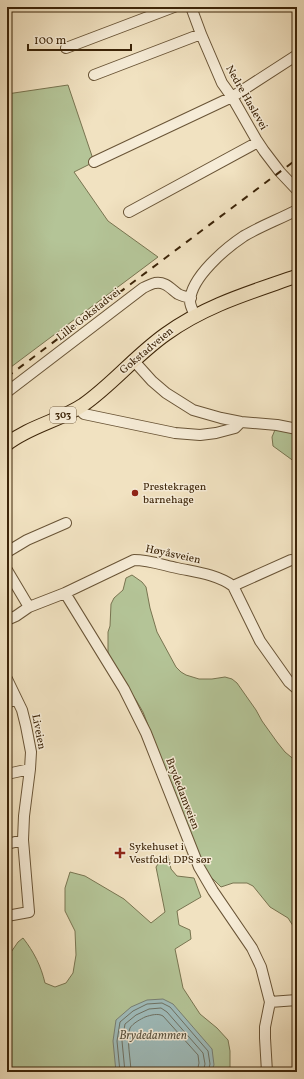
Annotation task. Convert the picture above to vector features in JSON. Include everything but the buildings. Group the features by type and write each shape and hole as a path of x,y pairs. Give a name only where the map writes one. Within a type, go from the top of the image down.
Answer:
{"main road":[{"name":"Gokstadveien","path":"7,444 26,432 78,408 99,392 166,334 195,315 242,295 297,276"}],"street":[{"path":"66,48 174,7"},
{"name":"Nedre Haslevei","path":"191,7 222,83 232,97 258,142 280,172 297,190"},
{"path":"94,75 201,34"},
{"path":"94,162 232,97 297,55"},
{"path":"129,212 258,142"},
{"path":"195,315 190,302 192,291 202,273 217,257 229,247 258,229 297,210"},
{"name":"Lille Gokstadvei","path":"7,392 143,288 160,282 178,293 190,298"},
{"path":"134,361 152,381 166,393 193,410 241,422 277,424 297,429"},
{"path":"78,408 84,414 182,434 200,435 216,433 235,428 241,422"},
{"path":"7,552 27,540 66,523"},
{"name":"Høyåsveien","path":"7,620 29,607 65,593 134,560 161,564 214,576 233,586"},
{"path":"291,560 233,586 260,642 289,682 297,689"},
{"path":"7,570 29,607"},
{"name":"Brydedamveien","path":"65,593 124,689 146,733 199,867 213,891 252,948 261,966 270,1002"},
{"name":"Liveien","path":"7,679 12,701 22,710 31,752 23,840 29,912 7,916"},
{"path":"7,774 30,769"},
{"path":"7,844 23,840"},
{"path":"267,1072 265,1027 270,1002 297,1000"}],"green space":[{"path":"68,85 94,162 74,172 108,221 158,257 7,370 7,94"},
{"path":"277,425 297,429 297,467 295,462 273,446 272,437"},
{"path":"132,575 146,587 157,632 176,667 186,675 199,679 225,677 232,679 237,683 277,742 285,752 297,762 297,932 288,918 270,907 253,886 247,883 233,883 221,887 206,872 153,746 143,712 113,665 108,652 108,632 110,626 111,604 114,598 123,590 126,578"},
{"path":"168,855 171,869 177,876 194,878 201,897 177,911 179,925 190,930 191,939 175,949 183,988 200,1014 217,1028 228,1040 230,1051 229,1072 7,1072 7,958 18,942 23,938 31,949 37,959 45,983 55,987 66,983 73,973 76,955 75,931 65,911 65,888 70,872 85,876 124,899 151,923 165,912 156,867 162,858"}],"water":[{"name":"Brydedammen","path":"163,999 173,1004 212,1049 214,1065 211,1072 116,1072 113,1041 116,1020 131,1007 147,1000"}],"railway":[{"path":"7,377 297,159"}],"place":[{"name":"Prestekragen barnehage","path":"135,493"},
{"name":"Sykehuset i Vestfold, DPS sør","path":"120,853"}]}
